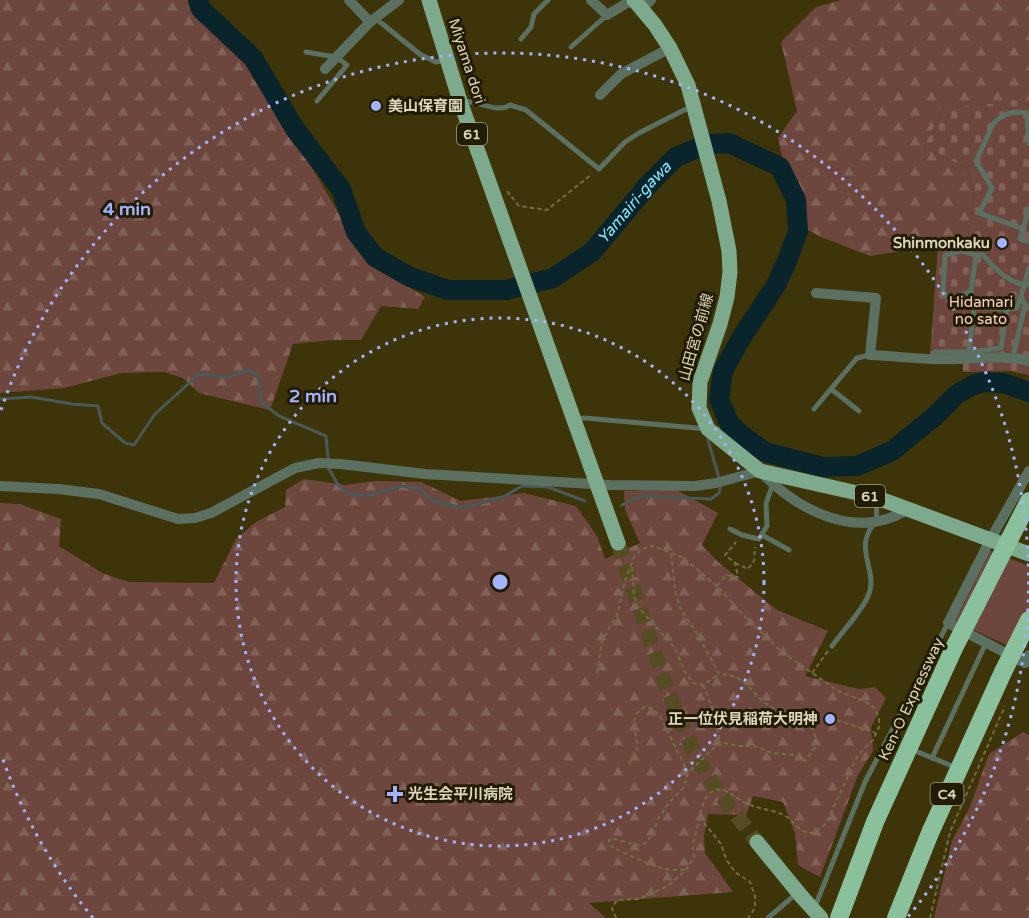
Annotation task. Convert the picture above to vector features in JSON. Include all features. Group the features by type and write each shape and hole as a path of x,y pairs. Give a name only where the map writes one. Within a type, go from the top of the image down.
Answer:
{"highway":[{"name":"Ken-O Expressway","path":"839,918 875,822 954,648 1029,501"},
{"name":"C4","path":"896,918 958,769 1029,620"},
{"path":"830,918 855,860 875,822"}],"main road":[{"name":"Miyama dori","path":"429,0 460,101 574,419"},
{"path":"640,2 670,48 688,85 694,105"},
{"name":"山田宮の前線","path":"694,105 729,251 730,272 727,297 700,382 699,408 710,432"},
{"name":"61","path":"574,419 618,543"},
{"name":"61","path":"710,432 760,471 875,497 1029,554"},
{"path":"758,842 821,918"}],"street":[{"path":"349,0 373,20"},
{"path":"326,69 373,20 399,0"},
{"path":"591,0 607,15 640,2"},
{"path":"600,95 621,74 670,48"},
{"path":"816,293 876,298 870,355 958,359 997,356 1029,361"},
{"path":"0,486 58,489 99,495 178,519 195,518 211,513 296,468 308,464 336,464 425,474 597,484 695,486 760,471"},
{"name":"61","path":"760,471 791,498 821,516 852,522 877,521 891,518 908,508"},
{"path":"1028,661 948,623 990,540 1029,471"}],"lane":[{"path":"521,39 531,27 534,14 548,0"},
{"path":"571,48 607,15"},
{"path":"373,20 421,55 436,62 447,60"},
{"path":"306,52 336,57 347,65 317,101"},
{"path":"460,101 472,100 487,107 505,108 510,105 526,110 599,169 626,142 639,133 694,105"},
{"path":"1024,229 979,213 992,188 976,161 993,124 997,119 1013,111 1027,113 1029,142"},
{"path":"1029,208 1020,239 1029,242"},
{"path":"972,291 959,296 947,296 943,292 945,255 962,251 982,255 1000,274 1026,285"},
{"path":"969,352 976,255"},
{"path":"974,307 1017,308 1026,285 1029,268"},
{"path":"1013,357 1025,305 1021,296"},
{"path":"935,352 969,352 1002,348 1006,309"},
{"path":"814,409 857,358 870,355"},
{"path":"831,389 859,411"},
{"path":"574,419 585,418 710,432"},
{"path":"760,537 767,526 766,502 773,484"},
{"path":"832,646 869,596 871,584 865,540 867,533 877,521 878,509 875,497"},
{"path":"730,529 742,535 760,537 789,550"},
{"path":"811,918 865,782 948,623"},
{"path":"932,758 987,642"},
{"path":"909,748 958,769"},
{"path":"768,918 800,894"}],"path":[{"path":"501,184 519,206 547,210 599,169"},
{"path":"732,547 725,555 748,569 754,561 753,550 760,537"},
{"path":"597,673 602,641 617,615 625,581 634,557 642,549 653,546 682,557 717,586 781,651 838,690 875,708 879,718 879,727 873,740 858,755 826,823 817,831 809,833 801,830 784,816 746,804 725,791 716,791 707,795 701,805 693,844 694,857 686,870 669,885 639,899 616,900 612,908 616,918"},
{"path":"671,554 676,595 681,610 698,635 719,674"},
{"path":"717,586 726,575 738,577 735,563"},
{"path":"632,567 637,606 675,648 685,672 693,683 703,685 719,674 733,675 742,680 770,707 808,723 815,732 817,745 805,761 795,755 772,753 754,746 738,746 720,742"},
{"path":"812,673 832,646"},
{"path":"703,685 714,712 720,742"},
{"path":"930,918 950,832 1005,705"},
{"path":"629,764 637,750 634,722 636,713 644,707 651,708 660,716 688,772"},
{"path":"837,720 876,733"},
{"path":"879,727 884,729"},
{"path":"686,870 648,864 634,855 619,851 610,845 609,840 612,838 637,845 646,843 653,834 658,819 684,787 688,772 720,742"},
{"path":"700,818 721,844 726,860 735,872 750,882 755,896 755,908 748,918"}],"green space":[{"path":"0,0 194,0 223,39 256,71 365,259 425,297 418,309 381,306 361,340 293,344 270,410 199,393 183,378 164,372 122,373 64,388 0,393"},
{"path":"841,0 1029,0 1029,105 1014,100 944,107 924,147 967,168 975,191 968,236 938,245 870,256 821,237 797,224 778,138 797,111 781,42 816,7"},
{"name":"Hidamari no sato","path":"1014,100 1029,105 1029,375 1010,371 963,372 963,357 930,356 938,245 968,236 975,191 967,168 924,147 944,107"},
{"path":"304,479 345,485 375,481 421,482 461,501 524,493 576,506 597,536 605,559 640,543 625,510 624,491 677,490 718,513 702,545 718,562 777,610 828,631 805,676 859,689 875,687 886,698 871,727 873,751 858,775 820,877 798,865 795,833 783,802 753,796 746,815 708,814 704,836 705,853 733,892 589,903 606,918 0,918 0,503 19,504 61,519 59,546 102,573 129,582 214,583 236,539 256,522 285,507 286,490"},
{"path":"988,550 1029,566 1029,613 1011,647 954,621"},
{"path":"1023,732 1029,735 1029,918 934,918 952,841 969,809 989,754"}],"waterway":[{"name":"Yamairi-gawa","path":"198,0 201,9 253,58 295,129 341,189 356,232 375,257 410,277 448,290 506,290 553,278 592,252 649,184 676,157 708,144 729,143 780,167 796,200 798,231 776,285 723,371 719,399 729,423 765,452 823,467 857,466 892,451 935,416 956,395 973,385 984,382 1003,383 1029,392"},
{"path":"0,399 31,397 98,406 102,423 125,443 134,445 155,414 199,374 228,377 249,370 258,376 261,402 279,416 326,436 329,469 337,483 347,493 368,496 401,486 420,489 432,500 462,508 503,497 522,486 548,487 585,501"},
{"path":"717,429 729,423"},
{"path":"622,505 641,496 711,499 719,493 721,485 708,440 711,436"}],"tunnel":[{"path":"618,543 684,730 709,778 757,842"}],"place":[{"name":"美山保育園","path":"376,106"},
{"name":"Shinmonkaku","path":"1002,243"},
{"name":"正一位伏見稲荷大明神","path":"830,719"},
{"name":"光生会平川病院","path":"395,794"}]}
